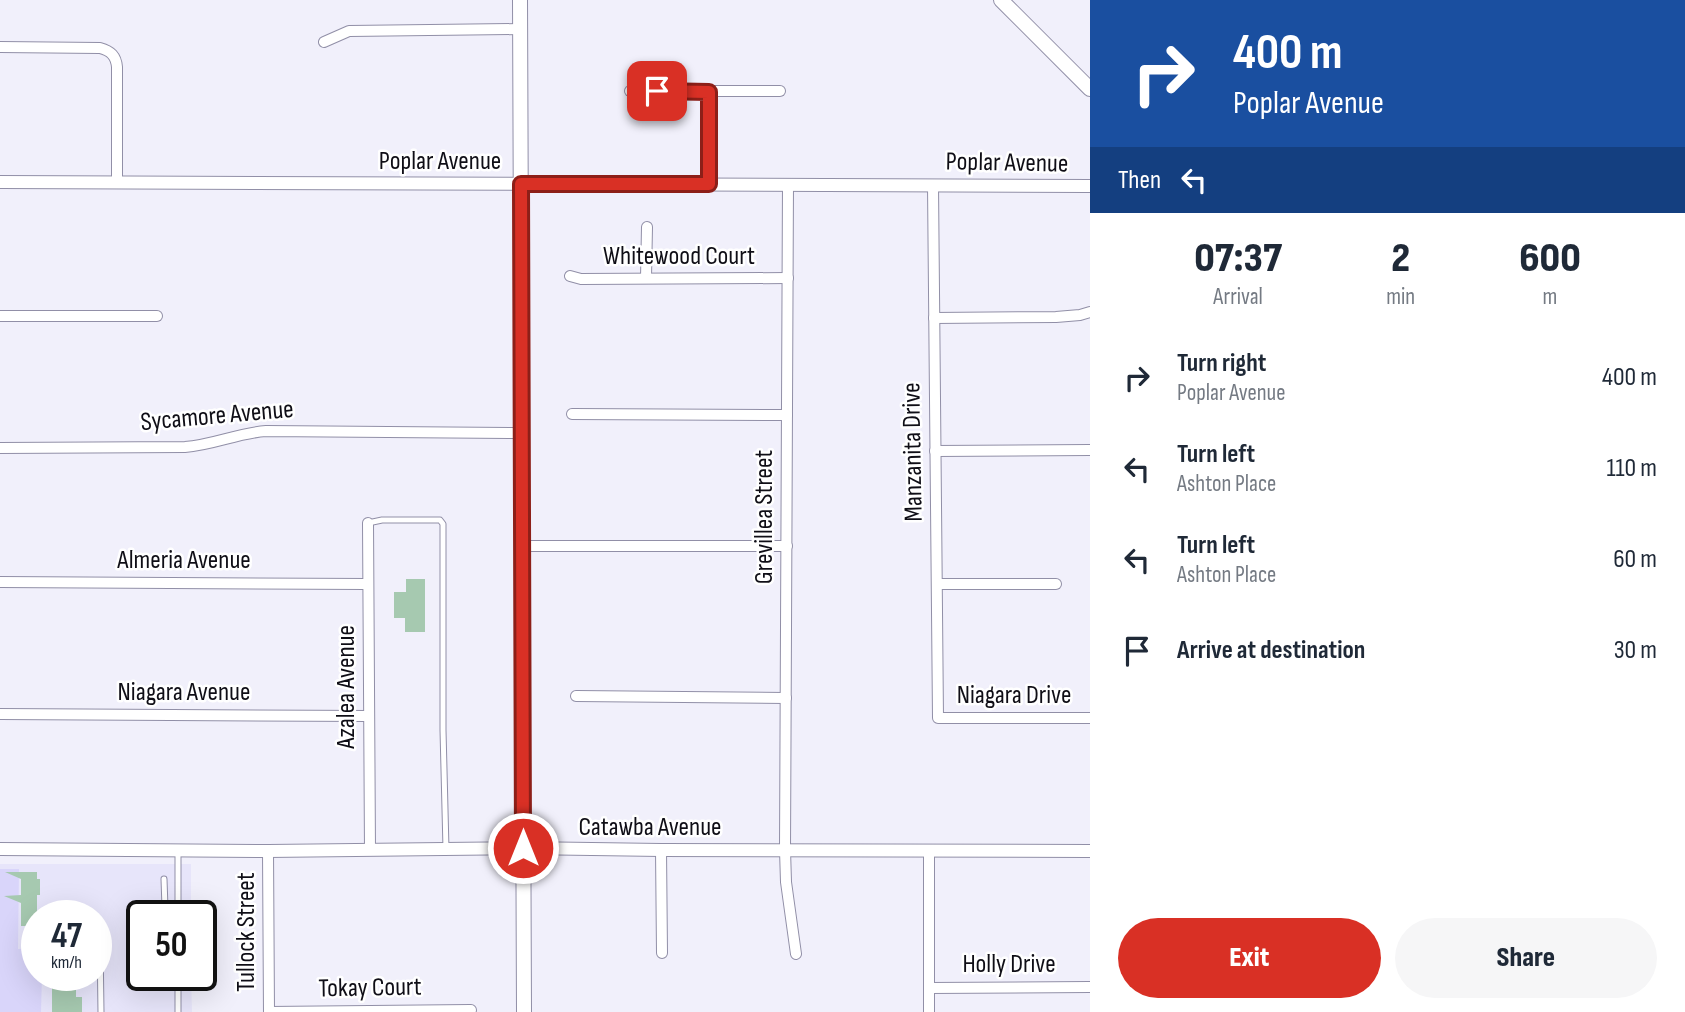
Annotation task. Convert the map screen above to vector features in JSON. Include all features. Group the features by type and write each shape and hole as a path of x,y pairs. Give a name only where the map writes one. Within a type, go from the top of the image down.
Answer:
{"main road":[{"path":"520,0 524,1012"},
{"path":"1001,0 1087,80"}],"street":[{"path":"324,42 349,31 520,29"},
{"path":"0,47 100,48 113,54 117,60 117,183"},
{"path":"630,91 780,91"},
{"path":"709,92 709,184"},
{"name":"Poplar Avenue","path":"0,182 1090,187"},
{"name":"Grevillea Street","path":"788,184 785,850 786,882 796,954"},
{"name":"Manzanita Drive","path":"933,185 938,718"},
{"path":"646,278 647,227"},
{"name":"Whitewood Court","path":"570,276 581,279 788,278"},
{"path":"934,318 1056,317 1090,313"},
{"path":"0,316 157,316"},
{"path":"572,414 787,415"},
{"name":"Sycamore Avenue","path":"0,448 186,447 200,446 247,432 266,431 522,433"},
{"path":"935,451 1090,450"},
{"name":"Azalea Avenue","path":"368,523 370,850"},
{"path":"522,546 787,546"},
{"name":"Almeria Avenue","path":"0,582 368,584"},
{"path":"937,584 1056,584"},
{"path":"576,696 786,698"},
{"name":"Niagara Avenue","path":"0,714 369,716"},
{"name":"Niagara Drive","path":"938,718 1090,718"},
{"name":"Catawba Avenue","path":"0,849 1090,851"},
{"path":"661,850 662,953"},
{"path":"929,850 929,1012"},
{"name":"Tullock Street","path":"268,851 270,1012"},
{"name":"Holly Drive","path":"929,988 1090,987"},
{"name":"Tokay Court","path":"270,1012 471,1010"}],"lane":[{"path":"368,523 382,520 440,520 443,524 446,850"},
{"path":"178,850 178,900"},
{"path":"164,879 165,900"},
{"path":"101,991 101,1012"},
{"path":"178,991 178,1012"}],"shaded area":[{"path":"0,864 191,864 191,900 126,900 126,991 191,991 192,1012 0,1012"},
{"path":"0,869 19,869 18,949 21,949 21,991 42,991 41,1012 0,1012"}],"building":[{"path":"406,579 425,579 425,632 405,632 405,618 394,618 394,592 406,592"},
{"path":"5,872 37,872 40,895 37,895 37,900 21,900 21,903 4,896 21,895 21,879"},
{"path":"52,991 76,991 76,997 82,997 82,1012 52,1012"}],"route":[{"path":"523,848 521,184 709,184 709,92 657,91"}]}
